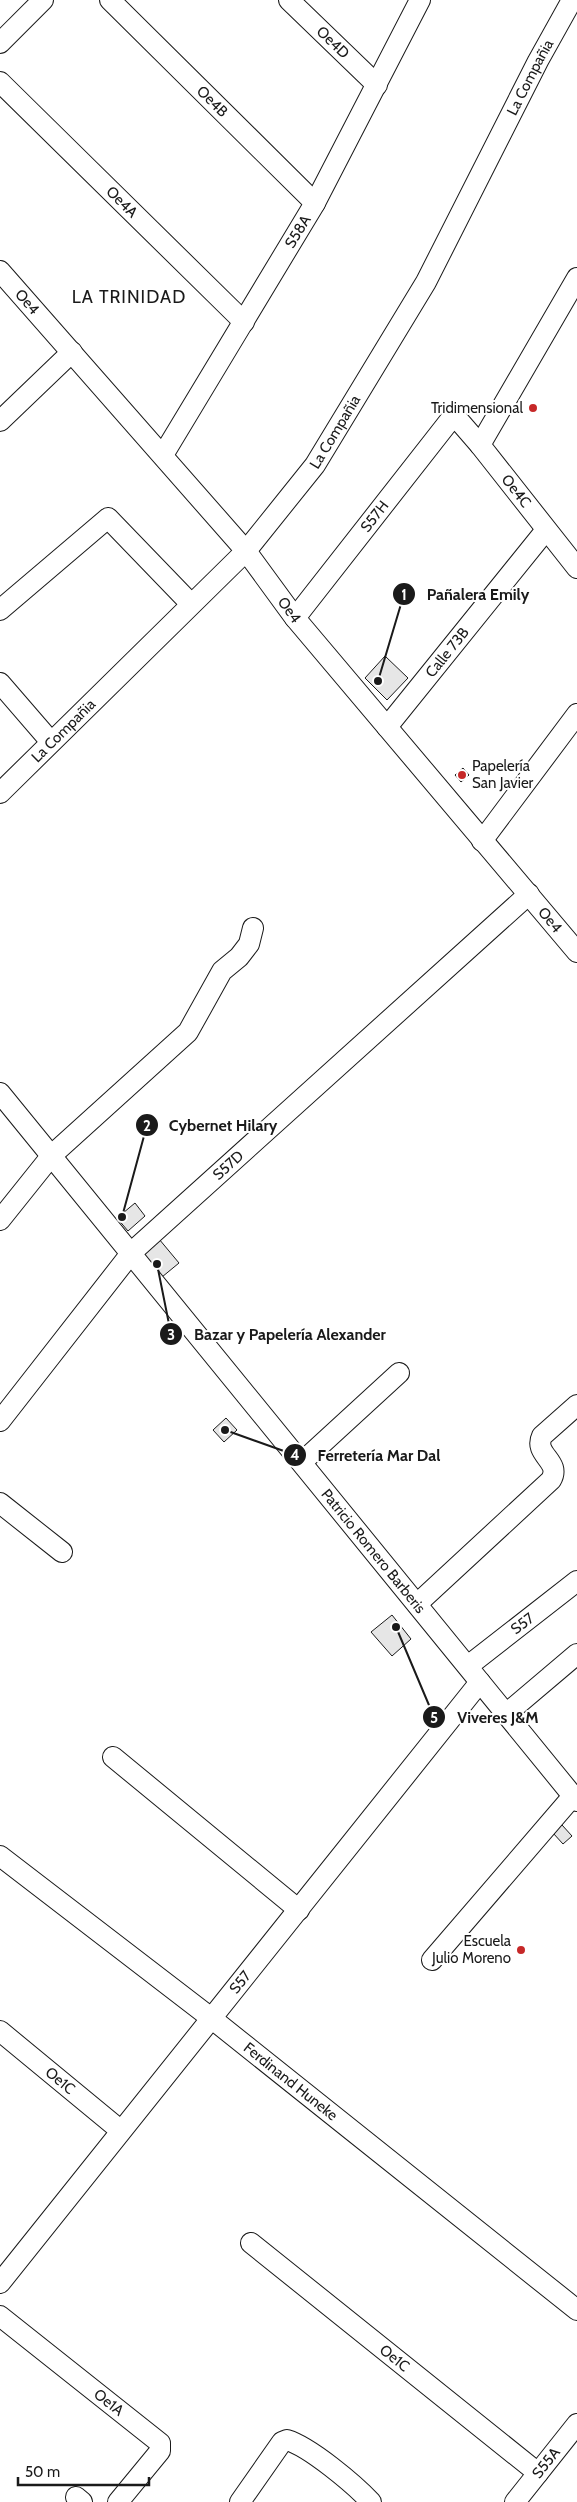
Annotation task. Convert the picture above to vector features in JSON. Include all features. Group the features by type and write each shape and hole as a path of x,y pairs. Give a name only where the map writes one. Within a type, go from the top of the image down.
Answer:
{"street":[{"path":"0,42 43,0"},
{"name":"Oe4B","path":"110,0 315,203"},
{"name":"Oe4D","path":"288,0 377,85"},
{"name":"S58A","path":"163,456 315,203 420,0"},
{"name":"La Compañia","path":"0,793 246,551 315,465 426,282 538,61 572,0"},
{"name":"Oe4A","path":"0,82 244,322"},
{"name":"Oe4","path":"0,271 246,551 295,618 482,841 576,949"},
{"path":"480,445 577,278"},
{"path":"0,421 72,352"},
{"name":"Oe4C","path":"454,415 576,565"},
{"name":"S57H","path":"295,618 454,415"},
{"path":"0,610 108,518 191,604"},
{"name":"Calle 73B","path":"387,727 546,530"},
{"path":"0,683 51,742"},
{"path":"482,841 577,714"},
{"name":"S57D","path":"0,1421 132,1252 529,894"},
{"path":"0,1220 52,1156 188,1032 222,971 239,957 249,944 253,928"},
{"name":"Patricio Romero Barberis","path":"0,1093 132,1252 575,1798"},
{"path":"302,1462 399,1373"},
{"path":"416,1604 551,1480 555,1473 554,1466 540,1450 538,1443 542,1436 577,1406"},
{"path":"0,1503 62,1552"},
{"name":"S57","path":"468,1666 577,1581"},
{"path":"506,1714 577,1654"},
{"name":"S57","path":"2,2277 299,1910 480,1682"},
{"path":"113,1757 299,1910"},
{"path":"432,1960 575,1798"},
{"name":"Ferdinand Huneke","path":"0,1856 211,2018 577,2310"},
{"name":"Oe1C","path":"0,2031 120,2130"},
{"name":"Oe1C","path":"251,2243 538,2473"},
{"name":"Oe1A","path":"0,2316 160,2443 160,2450 118,2502"},
{"name":"S55A","path":"515,2502 577,2424"},
{"path":"240,2502 282,2442 287,2440 321,2461 352,2484 371,2502"}],"building":[{"path":"385,656 408,678 387,700 365,678"},
{"name":"Papelería San Javier","path":"463,768 469,775 461,782 455,775"},
{"path":"135,1203 145,1216 128,1231 117,1218"},
{"path":"159,1239 179,1263 162,1277 142,1253"},
{"path":"226,1418 237,1430 224,1442 213,1430"},
{"path":"392,1615 411,1639 392,1656 371,1632"},
{"path":"562,1825 572,1836 563,1844 553,1833"}],"place":[{"name":"Tridimensional","path":"533,408"},
{"name":"Pañalera Emily","path":"378,681"},
{"name":"Papelería San Javier","path":"462,775"},
{"name":"Cybernet Hilary","path":"122,1217"},
{"name":"Bazar y Papelería Alexander","path":"157,1264"},
{"name":"Ferretería Mar Dal","path":"225,1430"},
{"name":"Viveres J&M","path":"396,1627"},
{"name":"Escuela Julio Moreno","path":"521,1950"}],"district":[{"name":"LA TRINIDAD","path":"129,297"}]}
